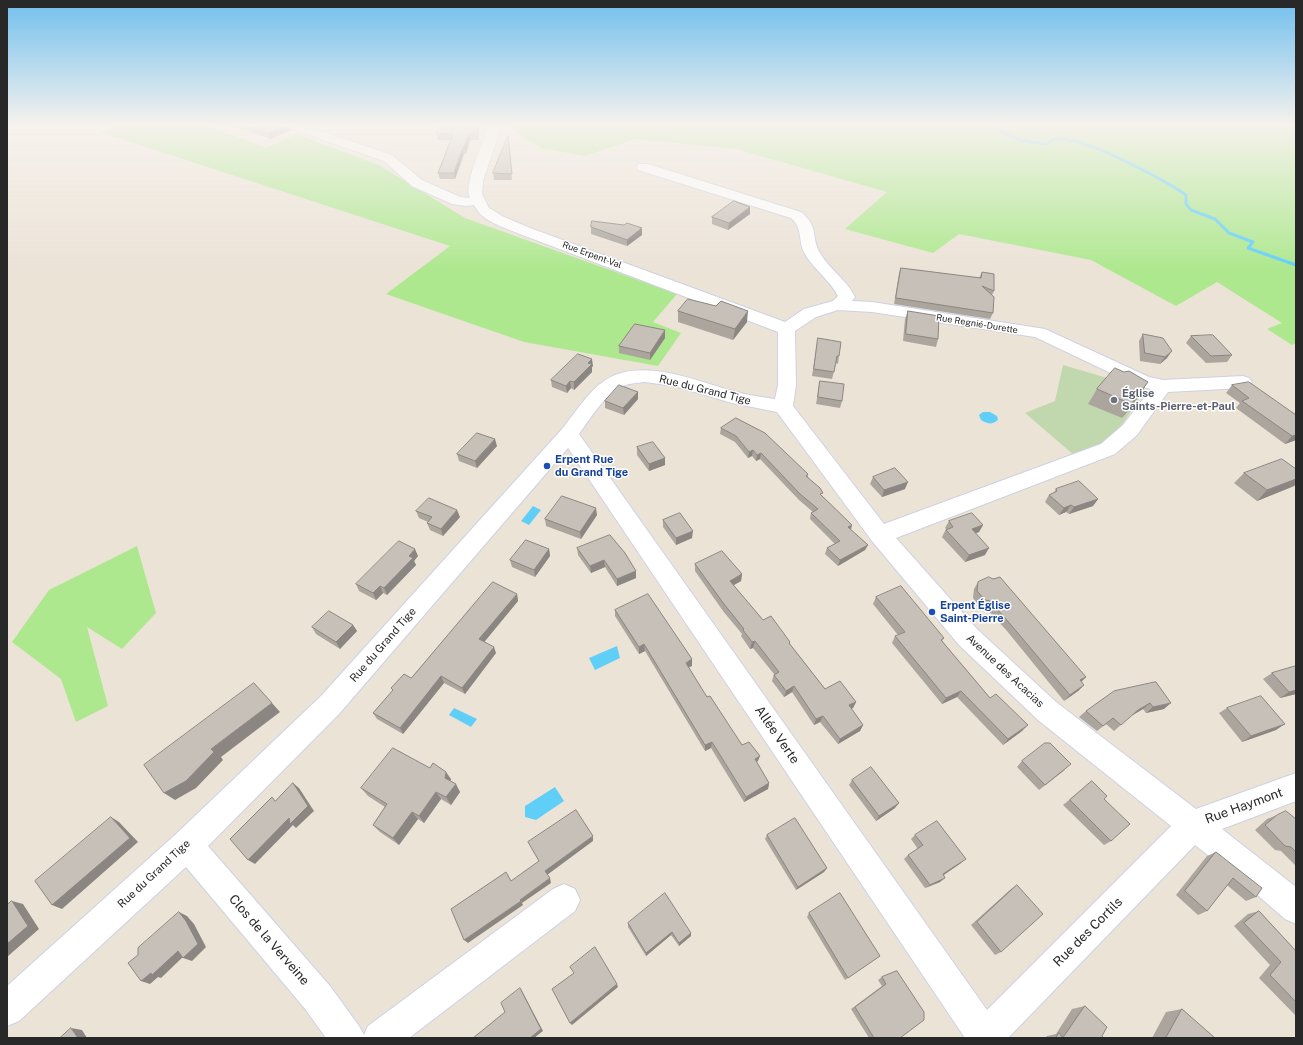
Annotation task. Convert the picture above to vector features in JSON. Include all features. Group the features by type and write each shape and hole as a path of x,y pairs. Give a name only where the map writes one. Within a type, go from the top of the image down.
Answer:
{"street":[{"path":"406,173 417,182 457,201 466,202 477,201 475,194 476,181 479,173"},
{"path":"661,173 796,215 805,222 808,228 807,241 812,254 843,288 847,297 838,305"},
{"name":"Rue Erpent-Val","path":"477,201 483,210 497,219 525,231 787,329"},
{"name":"Rue Regnié-Durette","path":"787,329 810,313 838,305 872,307 1038,333 1144,382 1163,386 1243,382"},
{"path":"783,407 787,385 787,329"},
{"name":"Rue du Grand Tige","path":"7,1009 187,845 330,705 569,434 603,393 615,382 633,377 647,376 669,379 731,396 783,407"},
{"path":"880,535 1108,449 1130,430 1163,386"},
{"name":"Avenue des Acacias","path":"783,407 880,535 968,637 1047,710 1265,881 1296,908"},
{"name":"Allée Verte","path":"569,434 984,1037"},
{"name":"Rue Haymont","path":"1193,825 1296,787"},
{"name":"Rue des Cortils","path":"984,1037 1193,825"},
{"name":"Clos de la Verveine","path":"187,845 318,998 347,1038"},
{"path":"380,1038 564,900"}],"green space":[{"path":"225,173 392,173 465,218 677,294 653,322 681,333 658,366 524,342 386,294 450,246"},
{"path":"819,173 1296,173 1296,343 1292,345 1267,329 1282,323 1217,282 1176,306 1091,260 959,234 933,253 845,229 887,192"},
{"path":"1063,365 1145,389 1124,422 1103,446 1075,456 1025,413 1055,401"},
{"path":"137,546 156,613 122,649 87,627 108,706 76,722 61,679 12,642 49,590"}],"water":[{"path":"983,412 990,412 997,416 998,420 996,422 988,423 981,420 979,415"},
{"path":"533,506 541,510 529,525 521,521"},
{"path":"617,646 620,658 595,670 589,658"},
{"path":"454,708 477,719 471,727 449,715"},
{"path":"555,787 564,801 536,820 525,817 525,806"}],"building":[{"path":"493,173 512,173 512,174"},
{"path":"734,201 750,207 729,223 712,217"},
{"path":"592,221 624,225 627,223 642,228 627,240 591,227"},
{"path":"901,268 981,278 982,272 994,274 994,291 982,286 994,297 993,313 896,298"},
{"path":"688,299 716,306 721,301 748,311 735,329 678,311"},
{"path":"908,311 939,316 938,339 906,334"},
{"path":"635,324 665,330 650,353 619,346"},
{"path":"1143,334 1163,338 1172,351 1165,357 1145,353"},
{"path":"1213,335 1232,355 1211,356 1191,336"},
{"path":"818,338 841,342 839,356 837,356 834,372 814,369"},
{"path":"578,354 592,359 588,363 592,364 574,382 570,381 566,386 551,380"},
{"path":"1115,368 1124,372 1129,371 1148,382 1131,404 1097,389"},
{"path":"820,381 844,384 842,401 818,397"},
{"path":"1249,382 1296,415 1296,435 1292,436 1242,401 1249,398 1232,385"},
{"path":"619,385 638,392 623,408 605,401"},
{"path":"736,418 765,433 808,474 806,476 820,488 823,493 820,494 852,525 848,527 868,545 840,560 827,548 840,541 811,513 818,509 800,494 761,453 757,455 753,450 749,452 736,436 721,428"},
{"path":"477,433 495,439 475,461 457,454"},
{"path":"653,442 665,458 649,464 637,447"},
{"path":"1282,459 1296,469 1296,479 1267,490 1244,473"},
{"path":"895,468 908,482 884,490 873,477"},
{"path":"1079,481 1098,499 1074,507 1071,505 1064,508 1049,495 1057,491 1056,489"},
{"path":"562,496 596,508 580,532 545,519"},
{"path":"429,498 457,510 441,529 427,523 432,517 416,511"},
{"path":"680,513 693,531 676,538 663,520"},
{"path":"972,513 983,525 972,529 989,548 969,555 946,530 953,527 949,521"},
{"path":"610,535 625,553 636,571 617,579 604,560 590,566 577,548"},
{"path":"526,540 549,549 534,570 510,560"},
{"path":"399,541 415,549 409,556 413,558 384,588 380,586 373,593 356,584"},
{"path":"722,551 742,574 730,581 763,620 771,616 790,642 789,643 825,689 840,681 856,702 849,705 863,725 840,739 823,716 816,719 794,686 786,691 774,675 779,672 755,641 752,642 743,630 744,629 695,564"},
{"path":"989,577 993,579 1000,577 1086,677 1080,680 1084,685 1070,695 990,601 985,600 977,591 978,582"},
{"path":"493,582 517,594 479,639 494,647 462,688 441,676 400,728 373,713 393,690 391,688 404,674 411,678"},
{"path":"901,586 944,638 941,640 990,698 996,694 1028,725 1008,739 961,691 946,698 895,636 905,632 876,597"},
{"path":"648,594 692,659 686,663 707,697 710,696 742,745 749,742 760,756 755,759 769,783 746,797 712,742 705,745 644,644 639,647 615,610"},
{"path":"329,611 353,625 336,642 312,627"},
{"path":"1296,666 1296,690 1289,692 1272,673"},
{"path":"1156,682 1171,703 1153,707 1150,703 1138,710 1121,725 1113,718 1103,726 1086,711 1114,691"},
{"path":"254,683 272,703 211,749 214,752 186,781 164,793 144,765"},
{"path":"1261,696 1285,724 1251,736 1227,708"},
{"path":"1045,743 1050,743 1071,764 1045,785 1022,761"},
{"path":"393,748 430,768 433,763 446,772 445,778 456,784 446,797 436,792 419,816 412,812 393,838 373,825 387,804 361,788"},
{"path":"871,767 899,803 879,816 852,780"},
{"path":"1092,781 1107,796 1104,799 1130,824 1111,841 1070,800"},
{"path":"293,783 308,806 290,824 289,818 248,860 230,839 272,797 275,801"},
{"path":"576,810 593,836 545,871 550,878 520,900 521,901 464,940 451,909 506,872 511,881 539,861 528,842"},
{"path":"1286,811 1296,819 1296,852 1291,847 1285,846 1265,825 1277,815"},
{"path":"111,817 130,838 52,905 35,881"},
{"path":"795,818 827,868 798,887 767,835"},
{"path":"937,821 966,859 943,874 945,878 930,885 908,855 923,845 915,835"},
{"path":"1216,852 1262,888 1256,897 1233,878 1207,911 1185,891"},
{"path":"1017,885 1043,914 1001,952 977,922"},
{"path":"665,893 691,933 679,943 672,932 646,953 628,923"},
{"path":"840,893 880,956 848,978 809,913"},
{"path":"12,901 28,926 7,944 7,905"},
{"path":"1259,911 1296,951 1296,1002 1270,975 1281,962 1244,923"},
{"path":"179,912 186,921 198,944 183,958 178,951 152,975 151,973 141,981 128,963 138,955 138,948"},
{"path":"595,947 617,984 570,1023 552,989 574,973 570,967"},
{"path":"897,971 924,1012 924,1020 900,1038 874,1038 855,1007 886,984 882,977"},
{"path":"520,988 541,1029 530,1038 473,1038 505,1012 501,1003"},
{"path":"1085,1006 1107,1027 1102,1036 1104,1038 1063,1038"},
{"path":"1182,1009 1215,1038 1166,1038"},
{"path":"71,1028 78,1038 60,1038"},
{"path":"1059,1033 1063,1038 1056,1038"}],"waterway":[{"path":"1147,173 1186,195 1186,204 1191,210 1215,219 1229,233 1253,242 1248,248 1296,265"}],"place":[{"name":"Église Saints-Pierre-et-Paul","path":"1114,400"},
{"name":"Erpent Rue du Grand Tige","path":"547,466"},
{"name":"Erpent Église Saint-Pierre","path":"932,612"}]}
